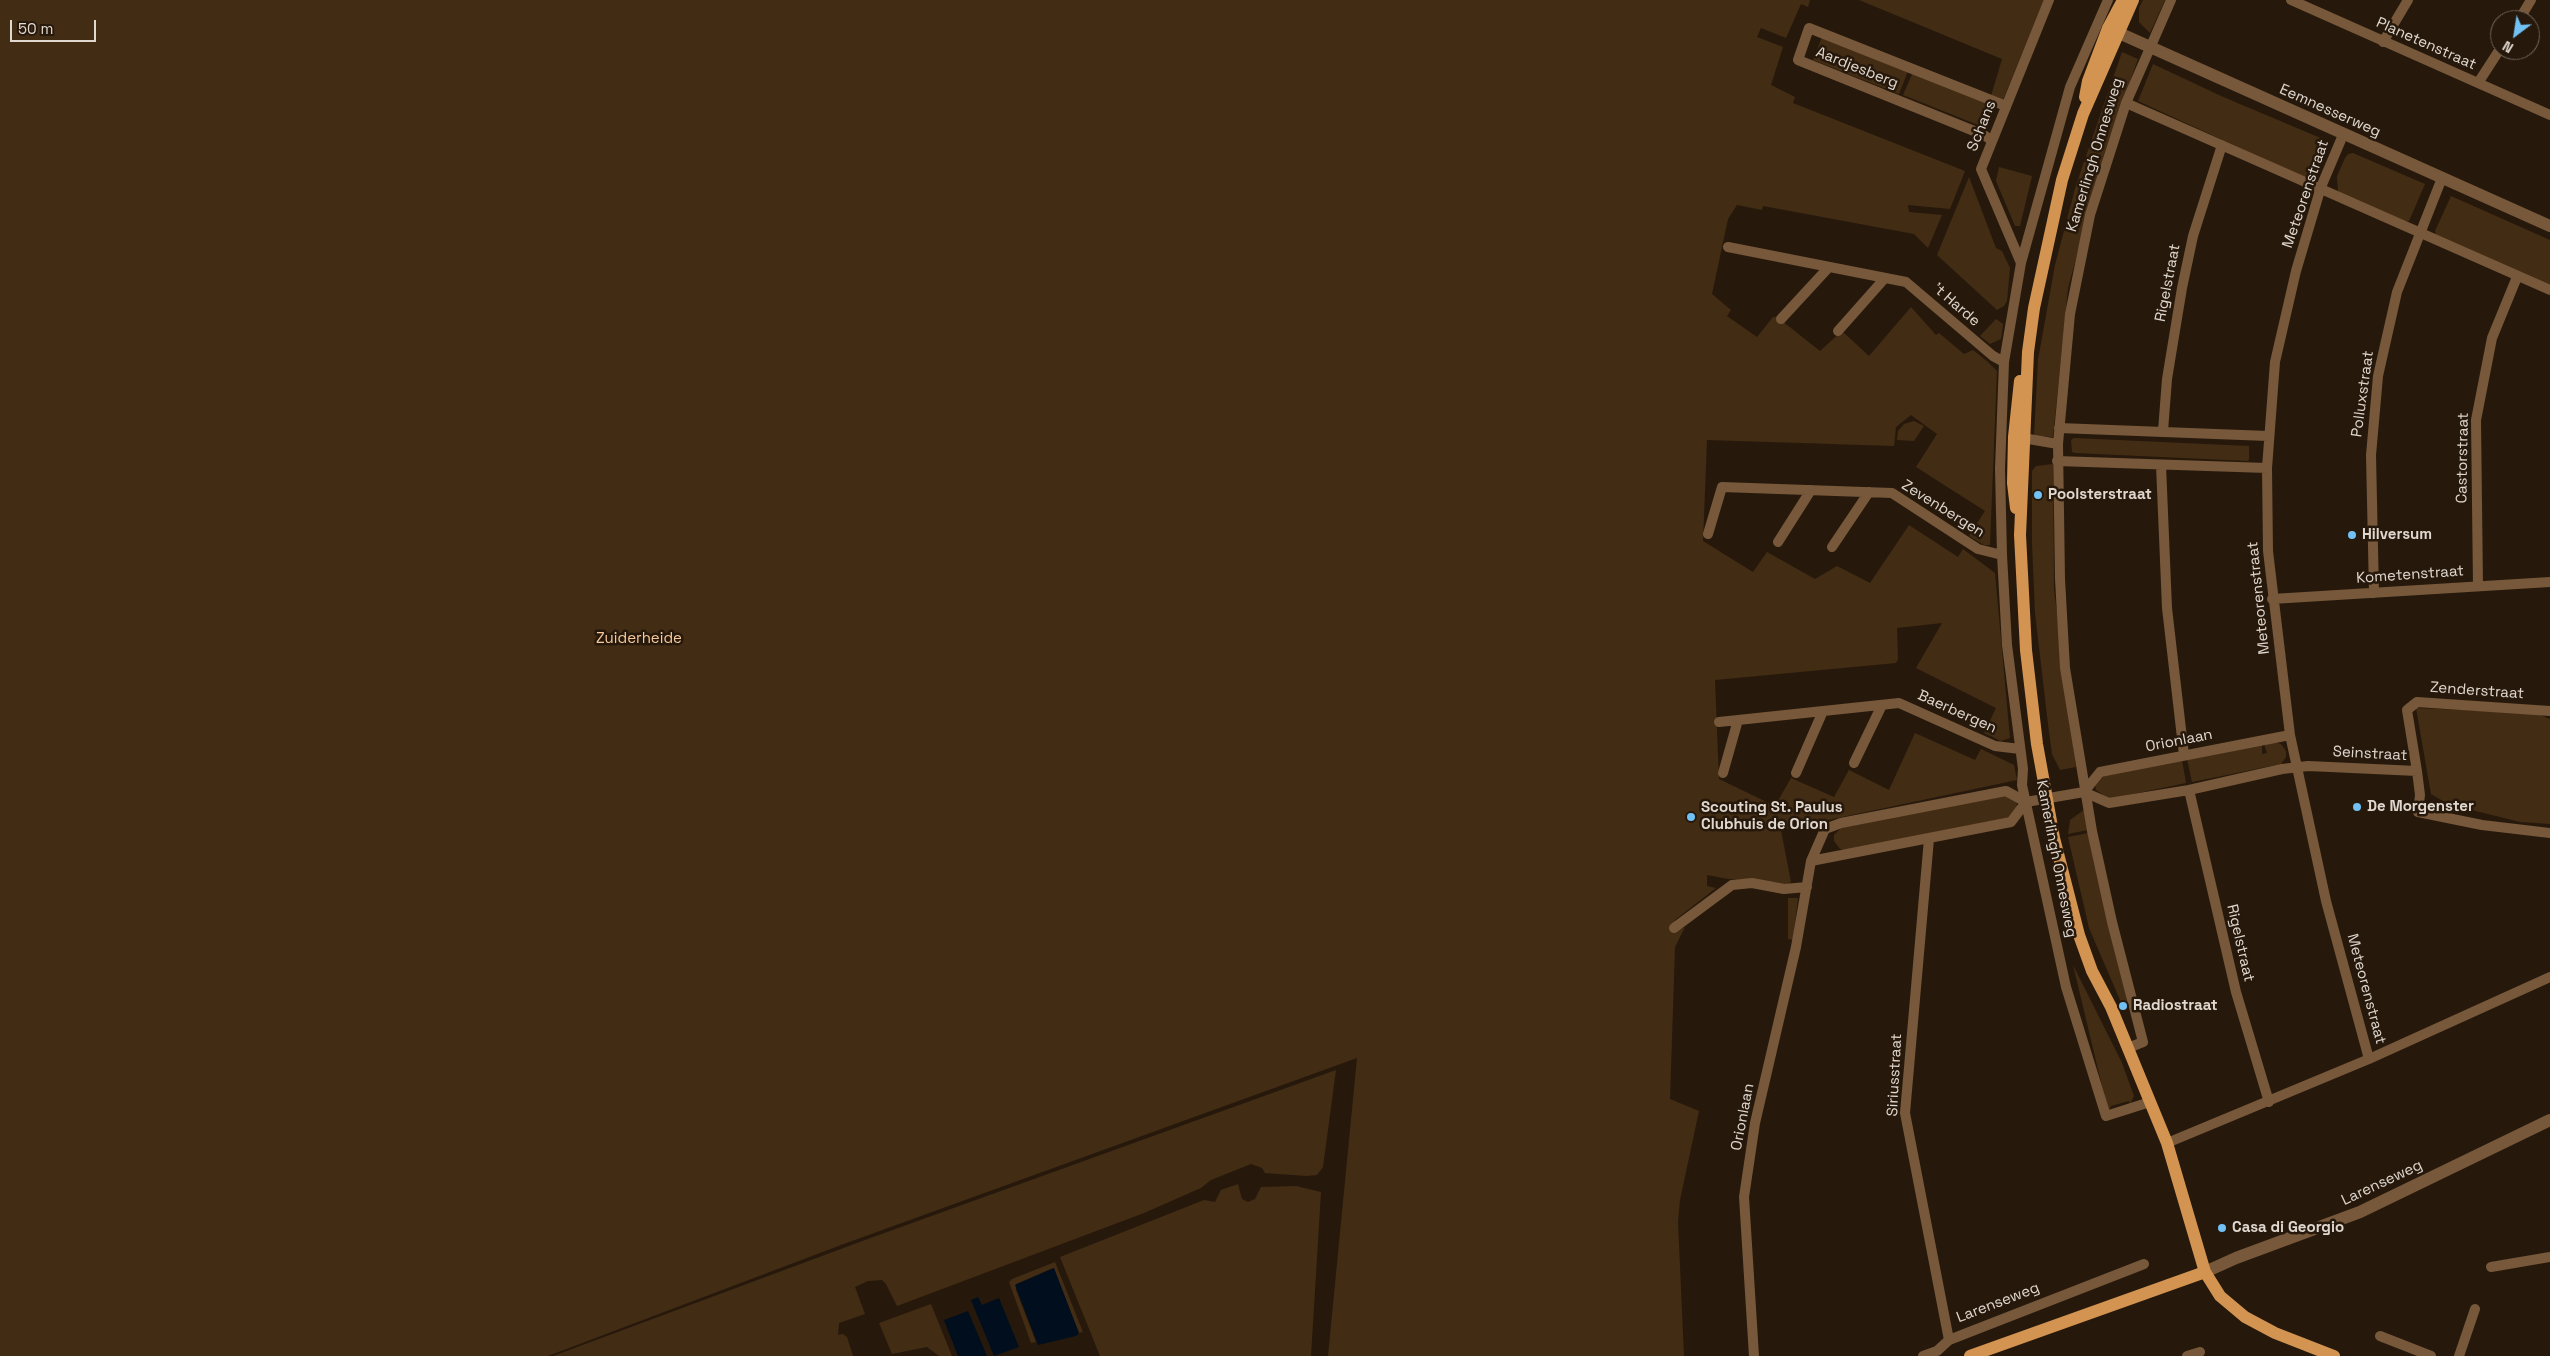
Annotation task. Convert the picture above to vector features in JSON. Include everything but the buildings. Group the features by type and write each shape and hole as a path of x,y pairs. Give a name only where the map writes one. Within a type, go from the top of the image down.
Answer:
{"main road":[{"name":"Kamerlingh Onnesweg","path":"2123,0 2107,28 2062,180 2045,247 2028,352 2020,376 2013,437 2013,483 2020,535 2027,659 2037,744 2046,799 2067,895 2079,935 2092,971 2111,1007 2167,1143 2193,1237 2205,1272 2220,1296 2245,1317 2275,1334 2334,1356"},
{"name":"Kamerlingh Onnesweg","path":"2107,28 2132,0"},
{"path":"1970,1356 2205,1272"}],"street":[{"name":"Schans","path":"2021,263 1981,169 2049,0"},
{"name":"Kamerlingh Onnesweg","path":"2108,0 2107,28 2070,86 2021,263 2004,362 2013,437 2002,555 2007,646 2026,802 2066,987 2106,1116 2150,1102"},
{"name":"Kamerlingh Onnesweg","path":"2128,1048 2143,1042 2112,922 2084,792 2065,668 2057,461 2070,314 2090,215 2126,103 2171,0"},
{"name":"Planetenstraat","path":"2291,0 2550,115"},
{"path":"2383,42 2408,0"},
{"name":"Aardjesberg","path":"1992,140 1984,135 1798,60 1809,28 2006,106"},
{"name":"Eemnesserweg","path":"2107,28 2550,226"},
{"path":"2478,83 2493,60"},
{"path":"2126,103 2321,187 2420,234 2550,290"},
{"name":"Meteorenstraat","path":"2343,135 2321,187 2296,271 2275,362 2268,436 2268,551 2272,598 2290,735 2326,901 2369,1059"},
{"name":"Rigelstraat","path":"2163,431 2167,379 2182,288 2193,236 2222,145"},
{"name":"Polluxstraat","path":"2374,593 2371,455 2378,376 2397,292 2442,178"},
{"name":"'t Harde","path":"1728,246 1906,282 1992,356 2004,362"},
{"path":"1781,319 1828,267"},
{"name":"Castorstraat","path":"2478,586 2476,420 2492,338 2517,277"},
{"path":"1838,332 1885,278"},
{"path":"2059,428 2268,436"},
{"path":"2013,437 2058,444"},
{"path":"2057,461 2267,468"},
{"path":"2162,465 2167,608 2184,754"},
{"name":"Zevenbergen","path":"1708,534 1722,487 1892,493 1978,549 2002,555"},
{"path":"1778,542 1810,490"},
{"path":"1832,547 1869,492"},
{"name":"Kometenstraat","path":"2272,598 2550,582"},
{"name":"Zenderstraat","path":"2417,771 2407,710 2417,702 2550,712"},
{"name":"Baerbergen","path":"1719,722 1899,703 1995,746 2020,749"},
{"path":"1854,763 1882,705"},
{"path":"1796,773 1823,711"},
{"path":"1723,773 1738,720"},
{"name":"Orionlaan","path":"2084,792 2100,772 2184,754 2290,735"},
{"path":"1811,861 2011,822 2026,802 2084,792 2109,803 2189,790 2297,767"},
{"name":"Seinstraat","path":"2297,767 2417,771 2420,795 2418,812 2482,825 2550,833"},
{"name":"Rigelstraat","path":"2189,790 2236,992 2269,1102"},
{"name":"Orionlaan","path":"1754,1356 1744,1197 1755,1123 1796,947 1811,861 1825,829 1841,823 2006,791 2026,802"},
{"name":"Siriusstraat","path":"1929,839 1905,1113 1950,1340"},
{"path":"1674,928 1732,885 1752,883 1784,889 1807,887"},
{"path":"2167,1143 2369,1059 2550,977"},
{"name":"Larenseweg","path":"2205,1272 2360,1212 2550,1120"},
{"path":"2491,1267 2550,1258"},
{"name":"Larenseweg","path":"1923,1356 1937,1351 1950,1340 2144,1264"},
{"path":"2460,1356 2474,1309"},
{"path":"2380,1336 2431,1356"},
{"path":"2187,1356 2200,1352"}],"green space":[{"name":"Zuiderheide","path":"0,0 1810,0 1808,7 1801,4 1786,38 1761,28 1757,37 1783,47 1771,85 1795,97 1793,103 1965,171 1950,209 1908,205 1909,212 1942,215 1928,248 1914,234 1763,206 1762,210 1737,205 1728,219 1712,294 1731,310 1727,316 1757,337 1773,317 1777,317 1820,351 1842,331 1869,356 1911,307 1936,335 1939,333 1964,354 1973,350 1988,362 1997,371 1990,545 1984,545 1969,536 1985,511 1916,467 1937,434 1911,415 1896,427 1894,446 1707,440 1703,541 1753,572 1767,552 1815,579 1837,566 1870,583 1909,525 1958,557 1963,549 1995,573 2010,738 2001,741 1984,733 1996,708 1916,668 1942,623 1897,628 1898,659 1896,663 1715,680 1719,779 1775,806 1791,778 1834,797 1849,770 1889,790 1915,733 1975,760 1981,749 2014,765 2017,780 1781,830 1791,882 1784,886 1754,880 1728,879 1707,875 1707,886 1716,888 1675,920 1676,932 1685,927 1675,947 1670,1099 1699,1111 1680,1200 1678,1222 1684,1356 1328,1356 1357,1058 841,1245 548,1356 0,1356"},
{"path":"1859,0 2044,0 2003,100 1991,96 2002,59"},
{"path":"2143,0 2165,0 2150,33 2139,22 2139,8"},
{"path":"1822,37 1908,71 1899,94 1813,60"},
{"path":"2122,52 2138,59 2105,151 2068,288 2053,437 2034,436 2038,360 2055,265 2076,185"},
{"path":"2153,64 2221,96 2323,139 2327,148 2318,170 2314,174 2309,174 2307,179 2138,101"},
{"path":"1913,72 1992,103 1983,127 1903,95"},
{"path":"2353,153 2425,184 2409,221 2405,221 2338,192 2337,176 2345,158 2348,154"},
{"path":"1999,167 2032,176 2020,226 2015,226 1996,181"},
{"path":"1969,177 1996,248 2002,251 2010,268 2007,301 2004,306 1997,310 1937,255"},
{"path":"2451,196 2550,240 2550,286 2436,235 2435,231"},
{"path":"1996,319 2003,324 2001,339 1990,344 1980,336"},
{"path":"1914,421 1924,426 1914,441 1897,440 1898,431 1904,424"},
{"path":"2074,438 2249,446 2249,459 2248,461 2075,453 2072,452 2071,440"},
{"path":"2053,464 2054,589 2076,767 2060,770 2052,754 2048,724 2035,613 2032,543 2032,471 2036,466"},
{"path":"2416,708 2536,713 2550,719 2550,824 2520,822 2448,804 2431,794"},
{"path":"2274,742 2281,744 2286,751 2286,757 2281,764 2192,782 2187,759 2262,744 2262,754 2267,753 2264,744"},
{"path":"2182,760 2186,783 2109,799 2096,790 2095,785 2101,776"},
{"path":"2005,795 2017,802 2016,812 2009,818 1847,850 1840,849 1834,841 1834,835 1842,827"},
{"path":"2084,810 2088,830 2068,834 2070,820"},
{"path":"2088,833 2129,1004 2123,1007 2089,928 2068,837"},
{"path":"1788,898 1798,898 1793,940 1788,939"},
{"path":"2073,965 2122,1063 2134,1096 2130,1104 2129,1101 2111,1106 2110,1109 2107,1107"},
{"path":"1336,1070 1323,1167 1317,1175 1265,1173 1262,1168 1251,1164 1211,1180 1201,1188 1144,1213 897,1306 882,1280 868,1281 855,1287 865,1314 839,1323 838,1335 843,1334 847,1337 853,1356 553,1356 865,1240"},
{"path":"1238,1184 1242,1199 1248,1202 1255,1199 1261,1187 1296,1186 1321,1192 1311,1356 1100,1356 1060,1257 1204,1200 1215,1202 1221,1190"},
{"path":"1055,1262 1083,1332 1079,1333 1053,1268 1016,1284 1016,1290 1036,1342 1031,1343 1009,1282 1012,1279"},
{"path":"931,1304 952,1356 939,1356 927,1347 892,1354 879,1323"}],"water":[{"path":"1054,1268 1079,1333 1076,1336 1038,1345 1015,1285"},
{"path":"978,1297 982,1305 999,1298 1019,1347 994,1356 971,1300"},
{"path":"968,1311 987,1356 958,1356 944,1320"}],"place":[{"name":"Poolsterstraat","path":"2038,495"},
{"name":"Hilversum","path":"2352,535"},
{"name":"De Morgenster","path":"2357,807"},
{"name":"Scouting St. Paulus Clubhuis de Orion","path":"1691,817"},
{"name":"Radiostraat","path":"2123,1006"},
{"name":"Casa di Georgio","path":"2222,1228"}]}
